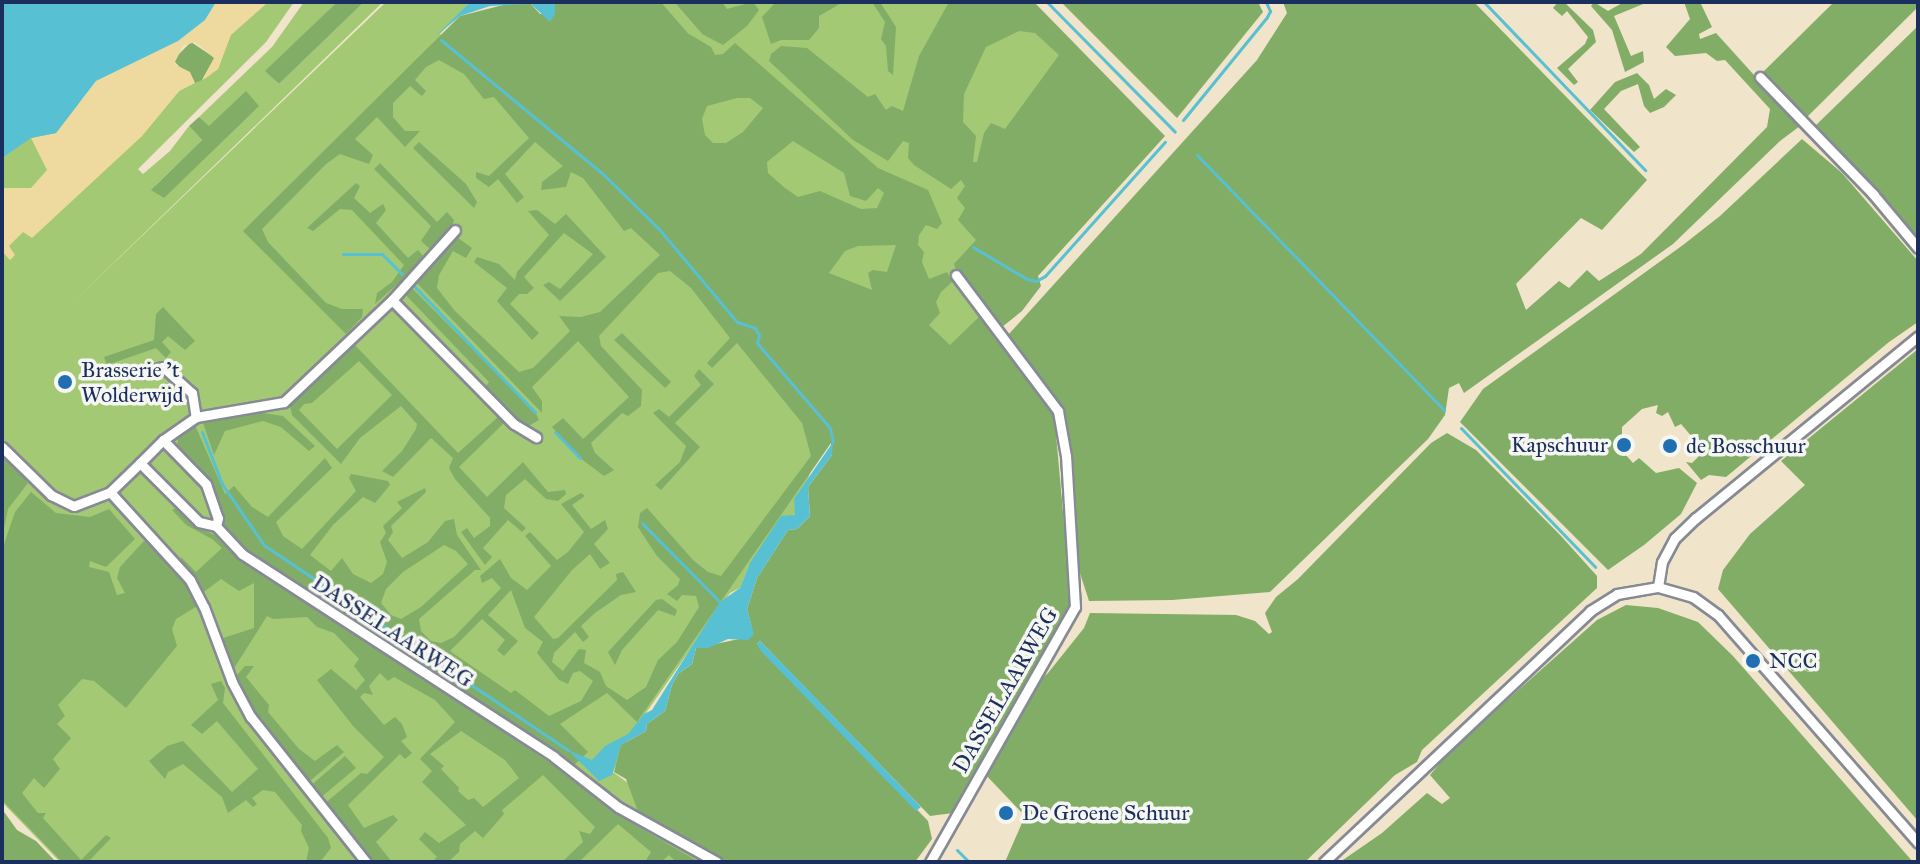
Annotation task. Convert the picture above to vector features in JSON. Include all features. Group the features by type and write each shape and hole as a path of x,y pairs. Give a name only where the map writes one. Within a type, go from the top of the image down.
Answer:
{"street":[{"path":"1760,77 1873,194 1918,248"},
{"path":"2,447 35,481 67,504 87,503 110,492 163,440 196,417 280,404 392,300 455,230"},
{"name":"DASSELAARWEG","path":"930,862 1075,607 1066,456 1058,411 956,275"},
{"path":"392,300 514,424 536,437"},
{"path":"1658,587 1662,562 1675,538 1918,336"},
{"path":"141,374 163,367 192,393 196,417"},
{"path":"163,440 206,484 218,518 216,526"},
{"name":"DASSELAARWEG","path":"140,463 199,522 216,526 242,554 554,757 618,807 717,862"},
{"path":"110,492 190,580 204,607 232,682 251,717 366,862"},
{"path":"1324,862 1590,611 1617,594 1658,587 1693,597 1718,615 1918,843"}],"green space":[{"path":"268,2 294,2 266,42 138,169 143,174 170,151 189,126 202,140 155,186 258,106 209,127 199,117 272,47 304,2 337,2 266,71 279,84 364,2 383,2 70,305 386,2 470,2 440,34 737,322 755,328 759,335 757,343 826,429 795,515 787,517 749,566 740,588 730,593 629,737 613,772 736,862 60,862 2,802 2,154 67,97 141,137 179,91 218,69 230,35"},
{"path":"337,2 364,2 279,84 265,71"},
{"path":"515,2 531,4 540,14 555,14 555,2 661,2 689,34 711,47 715,55 723,54 735,43 878,168 928,190 942,223 937,229 926,225 919,235 918,245 924,252 922,262 929,279 947,272 952,282 941,292 936,302 940,313 929,325 950,345 981,315 1054,412 1071,601 953,813 930,816 760,641 757,644 928,821 932,839 915,862 725,862 639,814 626,779 614,772 621,745 646,731 647,724 665,711 672,685 678,674 692,664 696,648 744,638 752,628 747,609 757,578 788,530 797,529 810,516 808,487 832,455 831,443 637,722 607,693 560,724 588,752 572,767 544,744 242,550 221,527 212,485 177,446 179,432 195,425 225,494 234,486 252,507 268,517 325,458 332,468 276,522 283,536 302,549 356,491 349,478 351,474 388,481 390,485 375,503 363,497 333,525 310,555 331,571 342,558 353,574 371,583 383,574 387,562 380,542 386,533 383,526 402,508 397,502 425,488 426,492 391,526 393,532 388,540 402,558 428,542 445,521 454,519 457,535 481,570 475,570 419,619 421,631 431,641 441,643 454,637 501,588 492,578 482,583 480,576 500,559 511,578 527,590 551,566 525,536 530,532 557,560 568,552 584,532 561,504 581,493 585,496 572,505 591,529 605,520 608,529 594,544 610,563 600,569 590,554 572,570 534,617 553,639 558,638 617,580 616,574 623,572 636,592 621,595 595,613 581,626 589,637 583,642 575,632 554,653 552,662 563,671 579,649 586,650 584,663 600,672 606,686 627,700 646,687 658,660 677,642 699,607 696,596 682,595 677,601 667,594 678,585 680,579 657,556 638,527 640,513 647,508 693,560 708,572 721,576 811,456 802,423 737,343 712,368 707,363 730,338 691,288 670,271 658,273 599,336 601,346 642,390 641,406 628,416 622,413 591,443 595,453 614,470 604,476 580,458 552,427 563,418 583,439 629,397 578,341 532,387 542,401 542,413 417,283 417,278 457,237 472,248 466,258 453,251 439,275 437,288 455,311 519,372 533,368 570,331 559,316 581,317 600,312 660,255 631,228 624,231 583,178 571,172 566,187 541,190 542,182 563,166 535,142 505,174 524,197 517,203 498,179 489,187 476,178 476,172 489,176 529,138 494,97 484,99 464,74 439,60 426,67 415,80 426,91 422,96 410,86 393,103 393,117 405,131 420,131 405,147 377,117 355,139 373,155 369,164 340,154 326,164 262,229 268,242 326,303 342,309 363,309 362,317 346,334 243,231 460,16","holes":["750,98 763,108 743,132 726,143 713,143 705,135 702,119 707,106","793,141 844,173 850,196 866,201 878,188 884,193 877,208 861,209 820,191 798,197 768,173 767,162","896,245 887,272 873,270 868,273 872,290 829,273 845,251 858,246","444,545 456,551 468,564 421,607 401,619 391,615 381,603 386,589 403,572","511,590 525,628 543,642 537,653 559,680 568,684 573,673 580,671 593,681 581,701 549,716 515,690 511,693 450,651 482,619 505,640 497,650 504,656 518,641 488,615"]},
{"path":"661,2 674,2 702,34 704,2 1001,2 1075,51 1005,311 919,377 678,116 689,34"},
{"path":"674,2 722,2 727,9 753,2 759,10 747,26 723,45 702,34"},
{"path":"776,2 843,2 819,16 819,28 809,40 781,40 771,44 762,17"},
{"path":"872,2 880,2 896,27 893,75 888,71 886,46 881,39 885,22"},
{"path":"949,2 1034,2 1165,136 1038,276 1041,286 1022,311 1002,327 957,273 954,264 976,240 958,220 965,208 957,198 965,186 961,180 951,189 914,165 908,158 909,143 903,141 888,161 853,140 769,61 771,54 781,46 807,48 868,97 875,94 886,110 892,106 903,111 919,56","holes":["1019,31 1035,33 1059,55 1005,129 991,123 984,133 977,162 973,162 976,136 963,122 964,94 986,47"]},
{"path":"1061,2 1258,2 1263,12 1177,118"},
{"path":"1283,2 1474,2 1647,180 1602,230 1581,218 1516,284 1526,310 1559,281 1569,288 1587,270 1599,281 1641,254 1767,127 1770,109 1725,60 1717,61 1706,53 1675,56 1666,47 1690,19 1684,2 1700,2 1712,27 1699,34 1700,39 1716,33 1800,126 1780,141 1673,244 1464,393 1459,383 1449,388 1445,415 1428,439 1270,592 1172,600 1089,601 1077,564 1061,408 1008,335 1257,60 1287,13"},
{"path":"1558,2 1564,2 1593,30 1596,42 1568,69 1578,82 1574,85 1557,68 1585,44 1588,37 1567,11 1562,16 1553,8"},
{"path":"1594,2 1608,11 1624,2 1648,2 1614,16 1631,56 1643,51 1644,62 1625,72 1612,30 1591,6"},
{"path":"1834,2 1918,2 1918,7 1804,120 1762,73"},
{"path":"1918,26 1918,239 1878,190 1813,128"},
{"path":"191,42 215,58 202,80 195,83 173,60"},
{"path":"1637,73 1649,85 1654,99 1666,89 1676,95 1664,107 1650,113 1644,106 1638,84 1621,91 1604,109 1640,147 1634,152 1590,110 1615,82"},
{"path":"246,91 259,106 164,198 151,190 202,140 189,126 199,117 209,126"},
{"path":"1802,139 1842,173 1918,261 1918,322 1889,342 1726,477 1709,475 1701,480 1686,462 1692,463 1704,451 1681,424 1675,427 1668,412 1662,416 1656,413 1658,405 1642,409 1622,427 1622,438 1616,444 1633,463 1639,458 1656,473 1679,468 1697,483 1681,514 1608,570 1460,422 1483,389 1683,245 1720,216"},
{"path":"419,142 466,184 477,202 474,208 413,148"},
{"path":"380,163 437,222 447,212 454,220 451,230 430,249 421,241 431,226 374,169"},
{"path":"356,183 360,186 354,198 370,213 383,204 386,210 376,223 408,258 418,250 423,256 420,264 375,304 377,293 392,282 404,265 352,210 340,209 313,231 307,228"},
{"path":"537,210 555,224 566,214 606,257 560,301 543,285 549,282 560,289 593,254 564,233 524,277 534,288 527,294 519,294 510,304 539,333 532,340 497,301 507,288 474,262 477,257 499,264 515,280 517,272 549,235 528,211"},
{"path":"410,286 535,412 539,420 527,427 520,423 485,387 489,382 403,292"},
{"path":"163,307 195,341 185,350 168,336 162,342 171,352 166,358 156,348 107,365 104,357 154,340 156,314"},
{"path":"622,333 671,382 665,388 614,340"},
{"path":"352,342 458,453 499,416 505,422 459,467 487,497 523,462 548,492 565,490 566,494 558,501 546,499 525,479 506,495 504,508 526,528 522,532 508,520 483,548 492,557 485,565 461,532 467,528 474,538 490,526 490,518 455,479 449,468 453,458 431,438 393,477 382,471 402,451 416,429 417,424 401,406 360,438 341,464 292,415 289,401","holes":["359,361 392,395 337,449 299,410 304,404 312,403"]},
{"path":"1918,349 1918,821 1718,589 1723,570 1750,534 1805,485 1781,461"},
{"path":"699,369 714,384 675,423 700,447 661,490 655,485 680,462 686,446 653,413 659,409 669,417 701,385 694,376"},
{"path":"257,412 283,416 315,446 309,451 281,427 263,421 225,431 214,455 203,423"},
{"path":"1447,433 1476,450 1561,536 1597,576 1597,588 1422,750 1417,762 1395,775 1305,862 1005,862 1025,816 983,772 1029,690 1048,673 1084,628 1090,613 1236,615 1255,621 1269,634 1272,632 1265,613 1276,597 1298,579 1431,443"},
{"path":"7,457 28,483 8,509 2,538 2,462"},
{"path":"31,492 56,513 90,517 109,509 135,539 106,567 90,561 89,567 109,572 117,595 125,593 117,578 120,567 144,541 150,541 181,572 199,605 176,619 172,629 177,646 126,708 94,681 82,679 58,705 65,716 57,724 71,738 53,759 60,769 44,788 34,778 22,793 38,813 46,813 43,818 81,860 106,835 111,838 88,862 62,862 2,800 2,550 15,512"},
{"path":"178,507 194,524 221,539 237,556 559,769 611,811 699,862 676,862 669,855 661,862 645,862 651,852 618,824 579,862 562,862 583,842 579,831 590,834 595,827 543,775 502,810 504,814 483,838 475,831 460,844 459,852 448,862 432,862 437,857 419,839 425,832 439,843 466,825 422,782 432,771 420,759 455,722 435,700 394,677 388,681 380,673 369,686 373,695 364,693 360,697 384,725 395,717 402,724 407,737 401,741 412,753 405,759 400,754 348,805 364,828 393,815 398,820 376,842 392,862 371,862 323,805 361,773 367,774 384,757 353,726 317,680 331,669 356,690 365,680 354,666 359,659 334,633 317,627 307,617 273,619 267,616 233,670 220,639 254,628 254,583 239,591 221,579 201,594 180,562 181,557 196,572 222,548 186,525 172,510","holes":["461,731 505,760 519,778 483,807 474,798 468,800 458,791 459,788 441,769 444,766 430,754"]},
{"path":"662,599 677,610 675,616 658,610 622,650 615,665 608,652 656,600"},
{"path":"1626,605 1658,608 1698,622 1733,656 1913,862 1340,862 1382,833 1427,793 1442,804 1450,798 1430,775 1452,749 1597,620"},
{"path":"245,666 254,666 246,677 269,705 268,712 299,749 315,761 337,745 344,752 310,781 306,781 261,725 237,682 237,675"},
{"path":"221,681 225,688 223,703 328,838 331,848 320,862 306,862 309,848 301,831 302,825 275,792 263,790 252,798 257,804 253,807 246,800 228,813 222,797 183,764 168,772 165,779 149,761 167,746 183,741 232,792 258,769 217,721 202,734 191,725 218,700 211,684"},
{"path":"345,756 356,768 319,799 308,788"},
{"path":"2,809 17,830 36,841 56,862 2,862"}],"sand":[{"path":"216,2 268,2 231,35 218,69 206,78 202,80 214,58 195,42 183,46 174,64 190,72 195,83 179,91 141,137 32,238 23,232 9,246 15,255 10,260 2,251 2,188 31,188 47,170 31,138 56,133 96,81 178,41 205,20"}],"water":[{"path":"2,2 216,2 205,20 178,41 96,81 56,133 31,138 2,158"},
{"path":"470,2 555,2 555,14 550,22 531,4 490,6 460,16 436,36"},
{"path":"833,442 832,455 808,487 810,516 797,529 788,530 757,578 747,609 754,634 748,640 728,639 708,648 696,648 692,664 678,674 672,685 665,711 647,724 646,731 621,745 612,775 599,781 568,750 592,760 605,746 628,734 644,714 652,710 720,602 740,588 750,563 781,516 795,515 794,499"},
{"path":"760,641 921,807 916,811 880,774 761,651 757,644"}],"waterway":[{"path":"1047,2 1175,132"},
{"path":"1183,120 1267,17 1270,11 1266,2"},
{"path":"1484,2 1645,170"},
{"path":"441,40 602,173 659,229 737,322 755,328 759,335 757,343 830,428 833,442"},
{"path":"973,247 1027,279 1036,281 1045,276 1165,142"},
{"path":"1197,155 1444,410"},
{"path":"343,254 382,254 402,274"},
{"path":"414,286 535,412"},
{"path":"1461,428 1595,567"},
{"path":"202,432 222,484 264,545 568,750"},
{"path":"555,432 580,458"},
{"path":"642,523 720,602"},
{"path":"957,850 969,862"}],"place":[{"name":"Brasserie 't Wolderwijd","path":"65,382"},
{"name":"Kapschuur","path":"1624,445"},
{"name":"de Bosschuur","path":"1670,446"},
{"name":"NCC","path":"1753,661"},
{"name":"De Groene Schuur","path":"1006,813"}]}
